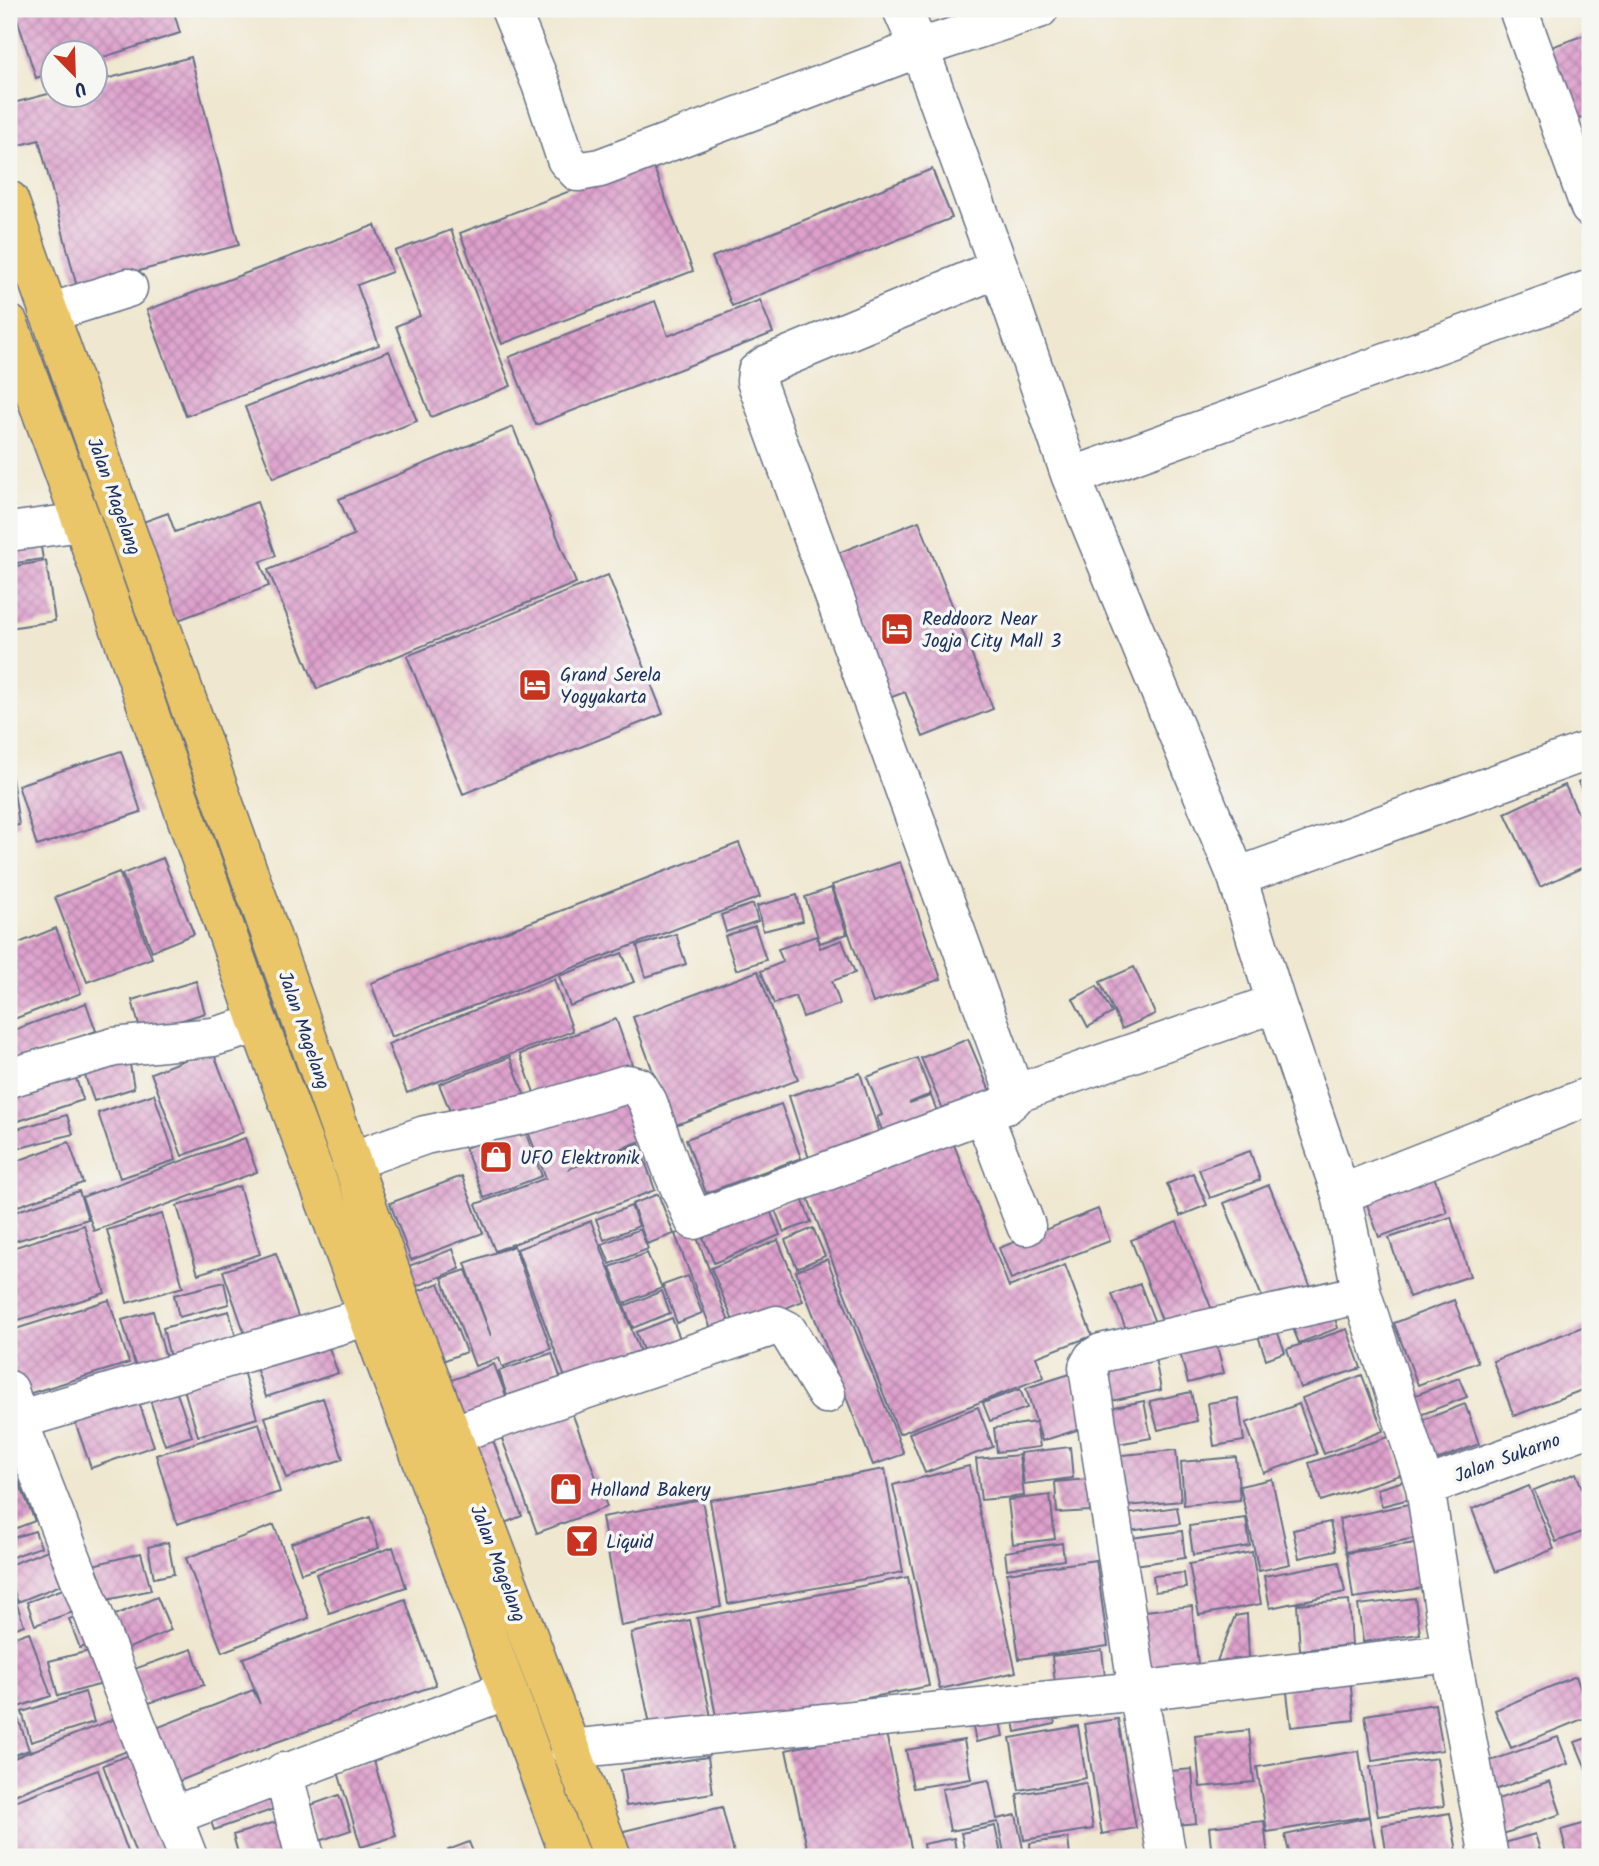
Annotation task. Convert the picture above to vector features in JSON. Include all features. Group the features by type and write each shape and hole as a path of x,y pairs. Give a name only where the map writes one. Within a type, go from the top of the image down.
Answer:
{"main road":[{"name":"Jalan Magelang","path":"9,200 403,1306 612,1857"},
{"name":"Jalan Magelang","path":"9,324 366,1317 570,1857"},
{"path":"366,1317 403,1306"}],"street":[{"path":"510,9 541,84 566,159 578,172 600,168 1039,9"},
{"path":"902,9 920,50 999,268 1071,477 1237,877 1276,1003 1341,1194 1362,1294 1424,1487 1451,1653 1489,1857"},
{"path":"1518,9 1590,208"},
{"path":"351,1161 425,1135 532,1113 627,1084 639,1087 648,1102 694,1220 1006,1105 1013,1099 1015,1094 757,381 757,372 766,365 999,268"},
{"path":"49,313 128,288"},
{"path":"1071,477 1590,289"},
{"path":"9,532 82,522"},
{"path":"1237,877 1590,750"},
{"path":"1015,1094 1276,1003"},
{"path":"9,1078 114,1047 214,1037 259,1024"},
{"path":"1341,1194 1590,1096"},
{"path":"983,1113 1026,1226"},
{"path":"1167,1857 1138,1691 1088,1367 1093,1358 1101,1353 1362,1294"},
{"path":"188,1857 13,1405 366,1317"},
{"path":"451,1435 777,1325 787,1330 826,1394"},
{"name":"Jalan Sukarno","path":"1424,1487 1590,1427"},
{"path":"570,1749 1138,1691 1451,1653"},
{"path":"172,1816 283,1772 507,1690"},
{"path":"283,1772 305,1857"}],"building":[{"path":"14,9 173,9 180,33 108,56 108,38 38,38 36,78"},
{"path":"1590,33 1590,114 1573,121 1546,49"},
{"path":"191,57 239,245 77,287 39,140 9,148 9,104 38,97 38,108 108,108 108,78"},
{"path":"651,160 693,271 502,344 460,233"},
{"path":"932,169 952,218 732,306 712,257"},
{"path":"375,225 392,272 357,285 379,345 186,416 147,310"},
{"path":"451,230 511,386 431,417 396,326 420,316 395,251"},
{"path":"760,300 773,333 536,425 509,357 655,301 668,336"},
{"path":"389,351 417,421 273,478 245,407"},
{"path":"513,427 576,583 317,689 268,570 354,535 339,499"},
{"path":"9,484 14,507 9,508"},
{"path":"257,502 276,556 260,562 269,586 173,622 129,527 168,513 175,532"},
{"path":"919,521 993,709 923,737 905,692 884,700 828,557"},
{"path":"38,530 43,559 9,564 9,535"},
{"path":"46,561 55,621 9,628 9,567"},
{"name":"Grand Serela Yogyakarta","path":"608,575 663,714 463,794 407,656"},
{"path":"121,751 141,812 37,846 18,785"},
{"path":"9,758 19,825 9,827"},
{"path":"1590,776 1590,807 1578,782"},
{"path":"1565,785 1590,839 1590,864 1540,887 1505,813"},
{"path":"739,843 760,897 391,1037 371,983"},
{"path":"163,858 194,934 152,951 122,874"},
{"path":"900,862 941,979 873,1003 832,885"},
{"path":"119,872 152,958 87,982 55,897"},
{"path":"831,888 847,934 820,943 805,897"},
{"path":"797,895 803,921 763,931 757,906"},
{"path":"753,904 758,921 726,932 721,915"},
{"path":"755,926 766,960 736,970 725,936"},
{"path":"56,928 81,993 9,1021 9,933 14,945"},
{"path":"676,934 686,964 646,977 637,946"},
{"path":"816,936 820,948 842,940 855,973 832,981 840,1004 803,1017 795,996 774,1004 761,971 783,962 778,949"},
{"path":"622,953 634,982 570,1006 559,976"},
{"path":"1134,967 1155,1014 1122,1029 1100,982"},
{"path":"758,971 798,1080 673,1126 633,1017"},
{"path":"554,979 573,1031 407,1093 388,1044"},
{"path":"196,981 205,1013 141,1033 132,1000"},
{"path":"1097,986 1112,1013 1088,1027 1073,999"},
{"path":"86,1003 96,1031 9,1063 9,1032"},
{"path":"616,1019 632,1064 536,1098 520,1054"},
{"path":"968,1039 992,1096 945,1115 921,1058"},
{"path":"212,1049 244,1132 182,1156 151,1073"},
{"path":"128,1053 134,1088 94,1101 81,1065"},
{"path":"510,1057 527,1102 456,1126 439,1084"},
{"path":"917,1058 931,1094 909,1103 931,1096 942,1124 888,1146 877,1117 882,1115 867,1077"},
{"path":"73,1069 83,1100 9,1124 9,1090"},
{"path":"860,1073 884,1148 813,1171 789,1096"},
{"path":"627,1086 649,1138 568,1169 639,1144 655,1190 495,1251 476,1204 546,1178 525,1124"},
{"path":"154,1094 176,1160 120,1178 98,1113"},
{"path":"781,1104 801,1158 706,1193 686,1139"},
{"path":"67,1115 73,1134 9,1151 9,1131"},
{"path":"523,1126 542,1176 484,1198 465,1148"},
{"path":"948,1129 1009,1287 1065,1265 1092,1336 1036,1357 1044,1377 899,1434 803,1185"},
{"path":"245,1138 257,1172 94,1231 82,1197"},
{"path":"69,1142 83,1183 18,1206 9,1181 9,1164"},
{"path":"1250,1151 1260,1180 1210,1198 1199,1169"},
{"path":"1432,1171 1447,1212 1379,1237 1364,1196"},
{"path":"1193,1173 1207,1205 1180,1216 1167,1184"},
{"path":"462,1176 483,1233 411,1260 390,1203"},
{"path":"1269,1185 1311,1288 1266,1307 1224,1203"},
{"path":"239,1186 260,1254 198,1274 177,1206"},
{"path":"79,1191 88,1219 9,1243 9,1210 13,1208 14,1212"},
{"path":"658,1194 674,1234 647,1244 632,1204"},
{"path":"801,1196 811,1222 784,1232 774,1207"},
{"path":"765,1198 780,1235 714,1263 698,1226"},
{"path":"631,1206 639,1226 604,1240 596,1219"},
{"path":"1098,1209 1110,1241 1011,1279 999,1248"},
{"path":"162,1214 183,1287 127,1303 107,1230"},
{"path":"1451,1217 1470,1276 1409,1297 1389,1238"},
{"path":"591,1221 641,1355 567,1383 517,1249"},
{"path":"1177,1222 1212,1310 1165,1328 1131,1240"},
{"path":"84,1225 105,1293 9,1323 9,1249"},
{"path":"693,1227 732,1330 714,1337 675,1234"},
{"path":"813,1228 825,1256 797,1268 785,1240"},
{"path":"640,1229 648,1249 610,1264 602,1244"},
{"path":"778,1240 803,1301 736,1328 711,1268"},
{"path":"514,1246 551,1349 502,1367 499,1358 475,1366 442,1278 466,1270 491,1336 465,1263"},
{"path":"453,1249 460,1269 409,1289 401,1269"},
{"path":"276,1253 300,1322 247,1340 223,1271"},
{"path":"647,1253 662,1288 624,1303 610,1267"},
{"path":"827,1259 904,1454 873,1465 796,1271"},
{"path":"688,1276 702,1313 677,1323 663,1285"},
{"path":"224,1282 229,1304 179,1317 174,1295"},
{"path":"439,1283 466,1352 435,1364 408,1295"},
{"path":"1140,1284 1157,1328 1130,1339 1112,1294"},
{"path":"662,1291 670,1313 633,1328 624,1306"},
{"path":"109,1300 129,1363 18,1397 9,1365 9,1331"},
{"path":"1454,1300 1478,1362 1418,1385 1394,1323"},
{"path":"153,1311 168,1366 138,1375 122,1320"},
{"path":"229,1311 239,1349 172,1366 163,1328"},
{"path":"1333,1313 1338,1328 1299,1343 1293,1328"},
{"path":"672,1318 682,1344 646,1358 636,1332"},
{"path":"1273,1320 1285,1352 1266,1359 1255,1327"},
{"path":"1590,1324 1590,1387 1514,1416 1493,1361"},
{"path":"1347,1329 1361,1368 1300,1388 1287,1349"},
{"path":"323,1331 338,1373 266,1397 252,1356"},
{"path":"1213,1331 1224,1373 1188,1383 1177,1341"},
{"path":"552,1353 562,1383 509,1402 499,1371"},
{"path":"1155,1358 1161,1390 1111,1401 1104,1369"},
{"path":"240,1361 257,1418 198,1436 181,1379"},
{"path":"494,1364 508,1401 456,1422 441,1384"},
{"path":"1070,1374 1086,1427 1042,1441 1026,1388"},
{"path":"1362,1375 1383,1431 1324,1454 1302,1398"},
{"path":"1459,1378 1467,1397 1415,1417 1408,1398"},
{"path":"172,1379 192,1436 165,1445 146,1388"},
{"path":"134,1388 154,1446 91,1468 71,1410"},
{"path":"1020,1389 1027,1408 990,1421 983,1403"},
{"path":"1191,1392 1197,1421 1158,1430 1150,1401"},
{"path":"323,1398 343,1459 286,1478 265,1417"},
{"path":"1238,1398 1244,1441 1214,1446 1208,1403"},
{"path":"1144,1401 1151,1438 1112,1445 1105,1409"},
{"path":"568,1402 607,1507 537,1533 498,1428"},
{"path":"1299,1404 1317,1454 1264,1473 1246,1423"},
{"path":"1465,1404 1479,1444 1434,1461 1420,1421"},
{"path":"978,1407 993,1447 925,1473 909,1433"},
{"path":"1036,1422 1040,1447 997,1452 994,1428"},
{"path":"259,1423 280,1492 177,1524 156,1455"},
{"path":"490,1433 522,1516 502,1524 469,1441"},
{"path":"1391,1436 1403,1474 1321,1501 1309,1463"},
{"path":"1070,1447 1073,1478 1024,1484 1020,1453"},
{"path":"1176,1450 1181,1501 1117,1507 1112,1456"},
{"path":"9,1455 18,1476 9,1480"},
{"path":"1019,1455 1024,1496 981,1500 976,1459"},
{"path":"1236,1457 1240,1500 1184,1505 1181,1462"},
{"path":"969,1466 1016,1672 940,1689 893,1485"},
{"path":"885,1469 903,1572 728,1604 710,1500"},
{"path":"1576,1473 1590,1508 1590,1529 1556,1542 1534,1490"},
{"path":"1088,1479 1090,1511 1057,1513 1055,1482"},
{"path":"1272,1479 1290,1564 1259,1571 1240,1486"},
{"path":"1404,1481 1409,1499 1382,1506 1377,1489"},
{"path":"19,1482 35,1521 9,1531 9,1486"},
{"path":"1529,1486 1554,1549 1496,1572 1472,1509"},
{"path":"1050,1495 1055,1539 1013,1544 1008,1500"},
{"path":"702,1499 721,1607 621,1626 602,1517"},
{"path":"1418,1502 1425,1536 1346,1552 1339,1519"},
{"path":"1177,1507 1180,1524 1122,1532 1119,1515"},
{"path":"370,1517 379,1548 301,1573 291,1543"},
{"path":"1246,1518 1250,1546 1193,1555 1189,1526"},
{"path":"1330,1522 1336,1550 1299,1558 1293,1530"},
{"path":"274,1525 309,1618 222,1652 186,1558"},
{"path":"35,1531 41,1547 9,1558 9,1539"},
{"path":"1182,1531 1185,1558 1127,1566 1124,1539"},
{"path":"168,1542 174,1574 154,1578 148,1547"},
{"path":"1062,1543 1064,1560 1007,1569 1005,1552"},
{"path":"1416,1543 1422,1588 1353,1598 1347,1553"},
{"path":"393,1547 406,1587 329,1613 316,1574"},
{"path":"48,1550 61,1585 18,1602 9,1578 9,1565"},
{"path":"1252,1552 1261,1604 1199,1615 1189,1564"},
{"path":"141,1553 151,1590 98,1602 89,1566"},
{"path":"1096,1560 1108,1646 1019,1659 1007,1573"},
{"path":"1339,1562 1345,1592 1270,1608 1264,1576"},
{"path":"1184,1573 1186,1588 1155,1592 1153,1576"},
{"path":"908,1577 929,1686 718,1727 697,1618"},
{"path":"71,1586 79,1610 35,1625 27,1602"},
{"path":"14,1596 24,1625 9,1631 9,1598"},
{"path":"157,1597 171,1630 120,1652 106,1619"},
{"path":"1415,1598 1420,1634 1363,1642 1358,1605"},
{"path":"405,1599 436,1685 274,1743 167,1786 146,1732 253,1690 260,1704 243,1658"},
{"path":"1349,1600 1352,1645 1300,1650 1297,1604"},
{"path":"1192,1606 1199,1674 1143,1679 1136,1612"},
{"path":"88,1612 98,1642 80,1648 69,1619"},
{"path":"1247,1614 1249,1658 1217,1661 1235,1616"},
{"path":"690,1620 712,1721 652,1734 631,1633"},
{"path":"29,1632 51,1696 9,1710 9,1639"},
{"path":"97,1649 106,1683 58,1696 49,1661"},
{"path":"192,1649 204,1685 146,1704 134,1669"},
{"path":"1102,1650 1105,1677 1055,1683 1052,1656"},
{"path":"1576,1676 1590,1716 1511,1748 1495,1710"},
{"path":"1350,1677 1354,1720 1291,1727 1286,1684"},
{"path":"85,1692 94,1722 31,1742 22,1712"},
{"path":"1051,1702 1055,1724 1016,1732 1012,1710"},
{"path":"1435,1704 1443,1750 1372,1761 1365,1715"},
{"path":"998,1712 1003,1736 976,1742 971,1718"},
{"path":"17,1715 29,1750 12,1756 9,1747 9,1717"},
{"path":"122,1716 135,1748 9,1797 9,1760"},
{"path":"1118,1719 1136,1828 1102,1834 1084,1724"},
{"path":"1078,1726 1086,1778 1019,1790 1010,1738"},
{"path":"885,1729 912,1852 889,1857 809,1857 786,1750"},
{"path":"1249,1730 1254,1782 1200,1787 1195,1736"},
{"path":"1558,1737 1568,1764 1489,1792 1479,1765"},
{"path":"1590,1737 1590,1770 1587,1771 1575,1742"},
{"path":"964,1740 971,1779 913,1788 906,1750"},
{"path":"1359,1751 1369,1816 1267,1832 1257,1767"},
{"path":"137,1752 176,1857 137,1857 103,1765"},
{"path":"708,1757 713,1793 626,1806 621,1770"},
{"path":"1437,1758 1444,1806 1378,1816 1370,1767"},
{"path":"374,1761 396,1836 361,1847 338,1772"},
{"path":"1192,1769 1196,1823 1165,1826 1161,1772"},
{"path":"98,1770 130,1857 15,1857 9,1839 9,1803"},
{"path":"989,1780 997,1819 1016,1815 1023,1849 1004,1853 998,1822 950,1831 942,1789"},
{"path":"1550,1781 1561,1814 1500,1835 1489,1802"},
{"path":"275,1783 283,1806 214,1830 206,1807"},
{"path":"1086,1783 1093,1829 1024,1840 1017,1794"},
{"path":"339,1795 351,1830 319,1841 308,1806"},
{"path":"722,1807 735,1857 626,1857 620,1832"},
{"path":"1450,1813 1458,1857 1387,1857 1382,1825"},
{"path":"1369,1817 1377,1857 1290,1857 1285,1835"},
{"path":"286,1819 297,1857 239,1857 233,1835"},
{"path":"1264,1821 1268,1857 1212,1857 1209,1827"},
{"path":"1590,1822 1590,1857 1568,1857 1561,1830"},
{"path":"995,1826 1001,1854 966,1857 961,1833"},
{"path":"1535,1834 1542,1857 1505,1857 1501,1844"},
{"path":"954,1838 957,1857 925,1857 923,1844"},
{"path":"1068,1838 1070,1857 1031,1857 1030,1843"},
{"path":"469,1842 475,1857 450,1857 448,1850"},
{"path":"380,1848 383,1857 350,1857"},
{"path":"1026,1851 1028,1857 1003,1857 1003,1856"}],"place":[{"name":"Reddoorz Near Jogja City Mall 3","path":"897,629"},
{"name":"Grand Serela Yogyakarta","path":"535,685"},
{"name":"UFO Elektronik","path":"496,1157"},
{"name":"Holland Bakery","path":"566,1489"},
{"name":"Liquid","path":"582,1541"}]}
